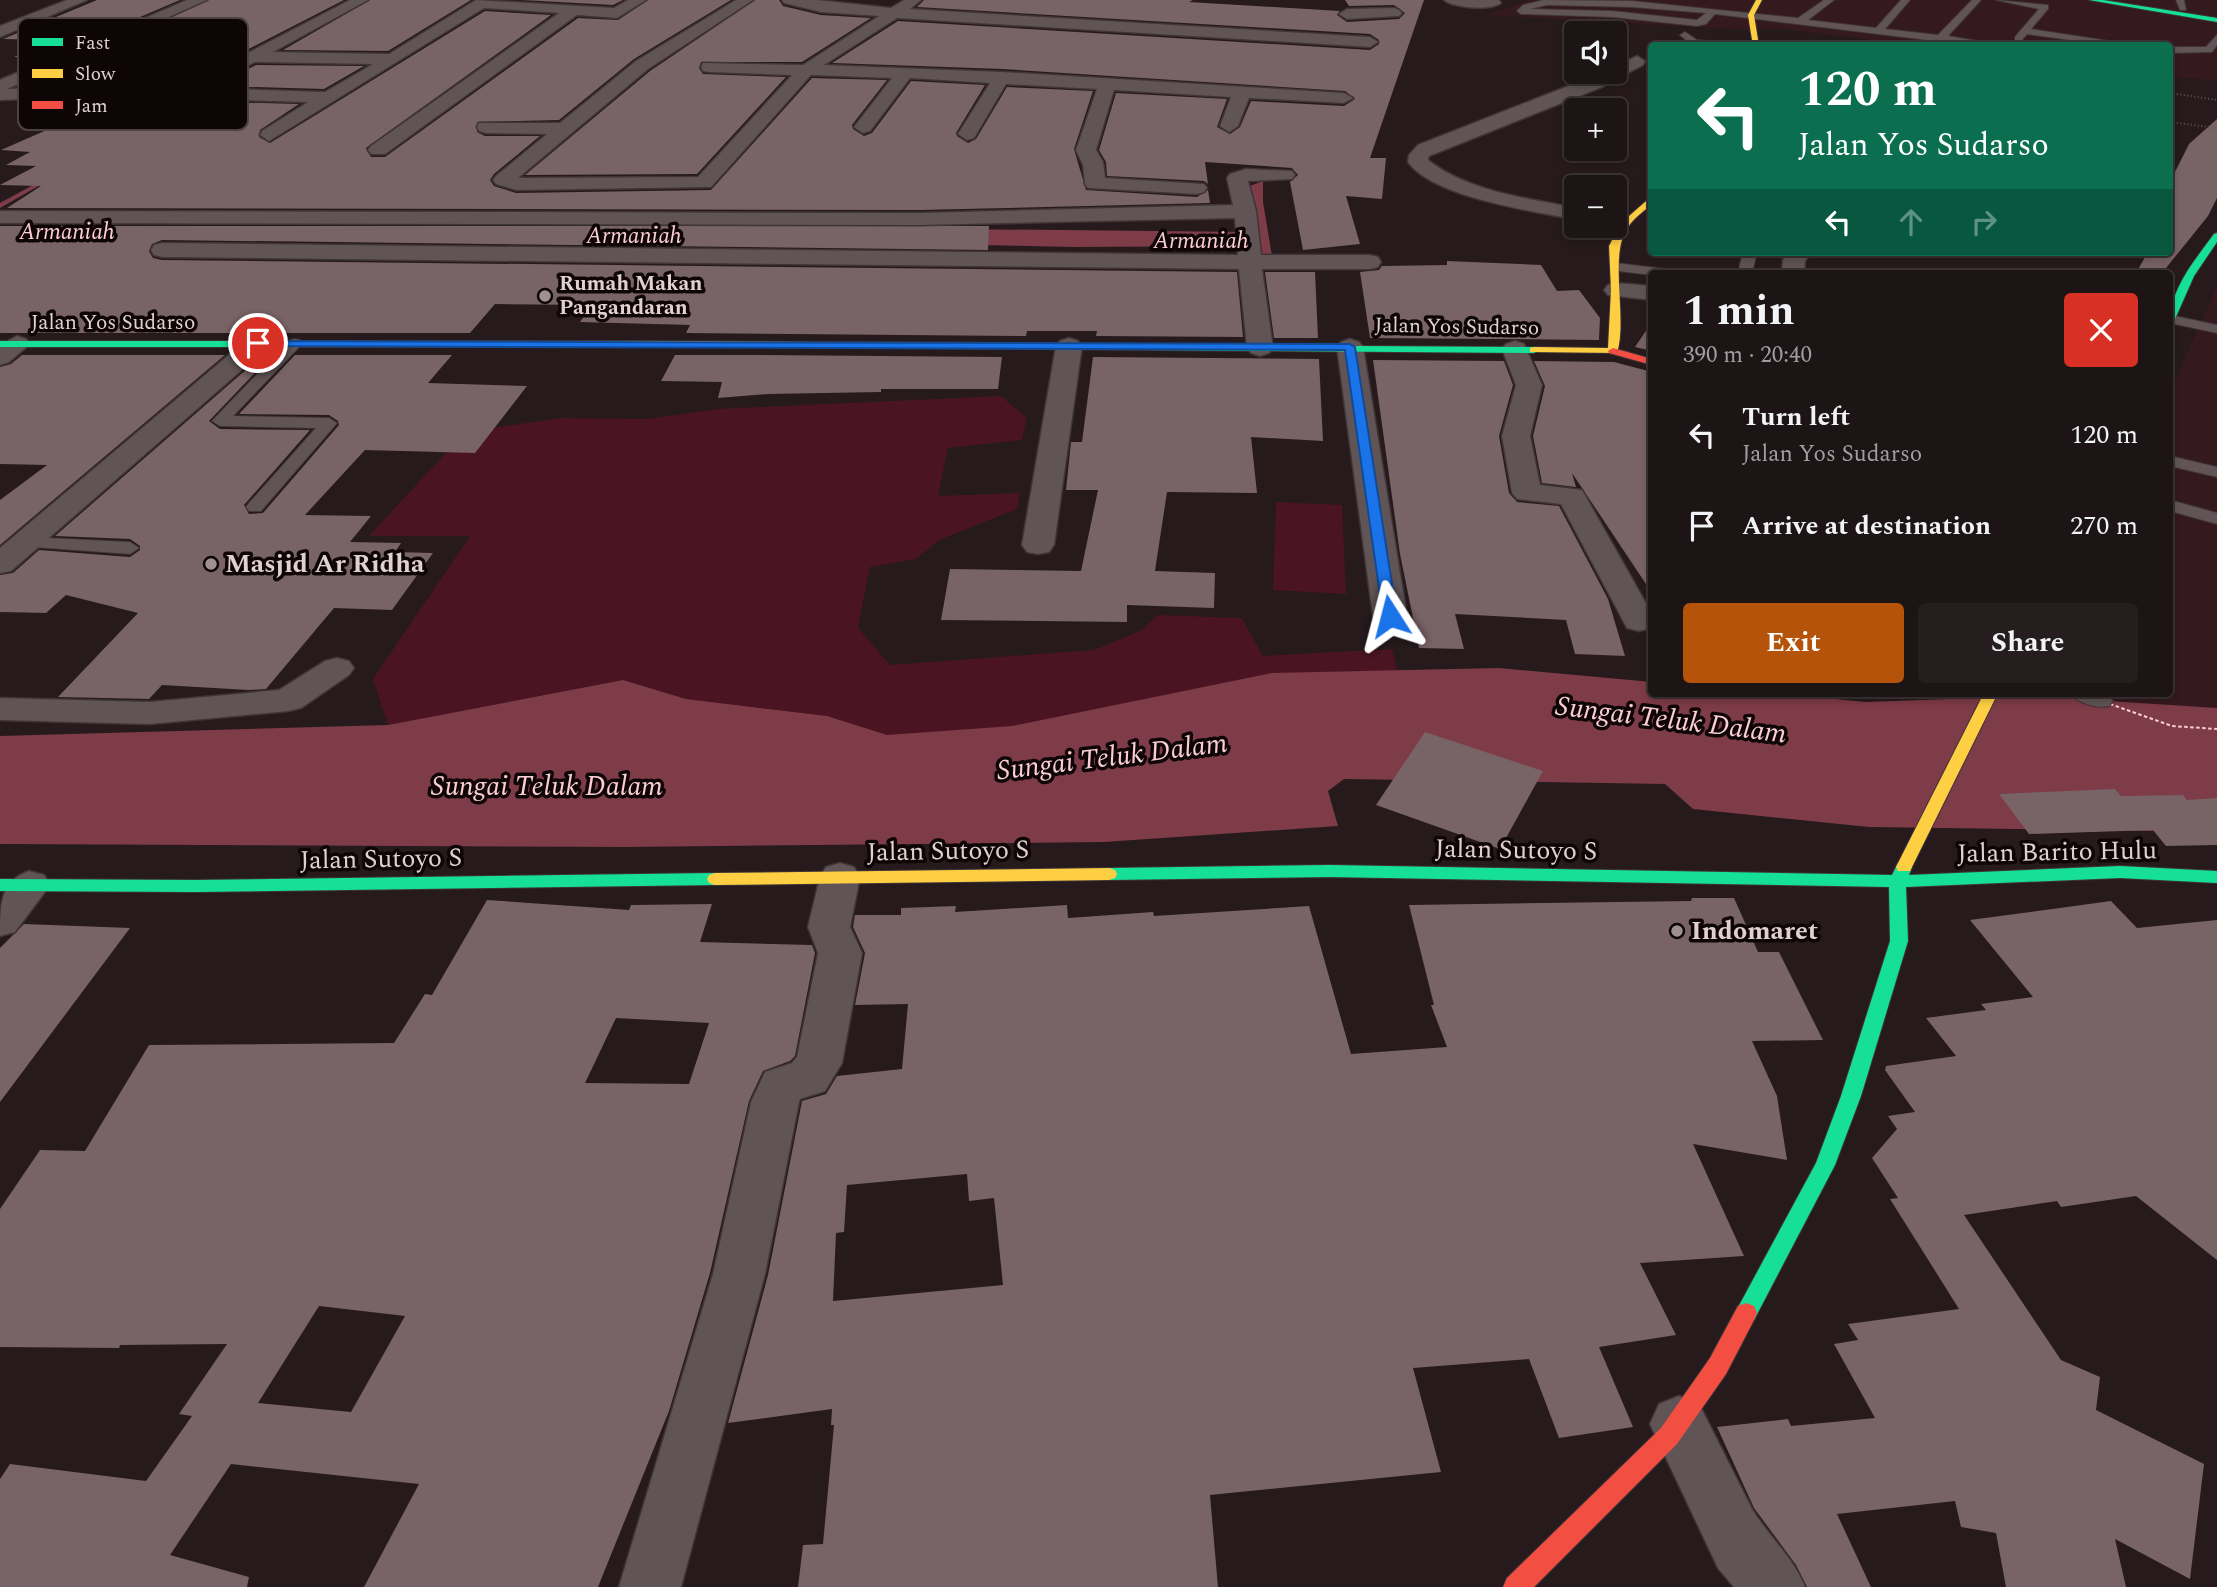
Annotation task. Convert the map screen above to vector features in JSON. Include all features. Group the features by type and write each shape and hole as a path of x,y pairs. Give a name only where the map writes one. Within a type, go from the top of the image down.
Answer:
{"main road":[{"path":"1754,42 1751,15 1759,0"},
{"path":"2092,0 2217,20"},
{"path":"2136,0 2182,4 2217,13"},
{"path":"1627,219 1648,202"},
{"path":"1613,351 1616,238"},
{"path":"2173,312 2189,276 2214,245"},
{"name":"Jalan Yos Sudarso","path":"6,348 258,343 1350,347 1613,351 1648,361"},
{"path":"1537,1579 1607,1499 1679,1424 1718,1366 1825,1165 1851,1096 1899,942 1898,881 1989,697"},
{"name":"Jalan Sutoyo S","path":"14,885 196,886 1330,871 1898,881"},
{"name":"Jalan Barito Hulu","path":"1898,881 2120,872 2217,877"}],"street":[{"path":"35,18 80,0"},
{"path":"158,18 200,0"},
{"path":"248,59 361,0"},
{"path":"269,135 484,1 578,7 617,13 639,0"},
{"path":"746,0 642,65 503,180 516,184 704,183 806,70 914,0"},
{"path":"789,0 809,2 821,7 896,13 1370,42"},
{"path":"1347,14 1399,20 1384,0"},
{"path":"1451,0 1494,3"},
{"path":"378,150 578,7"},
{"path":"0,32 18,25"},
{"path":"857,39 883,40"},
{"path":"251,57 393,59"},
{"path":"1564,211 1455,183 1424,168 1418,162 1419,155 1425,149 1596,83 1637,61"},
{"path":"709,67 1002,77 1344,98"},
{"path":"863,127 905,73"},
{"path":"967,134 1002,77"},
{"path":"0,86 18,78"},
{"path":"1108,83 1086,150 1089,160 1093,162 1095,184 1224,188 1241,176 1285,175"},
{"path":"1229,126 1242,92"},
{"path":"0,95 18,94"},
{"path":"248,95 328,97"},
{"path":"486,127 562,130"},
{"path":"552,219 568,184"},
{"path":"1224,188 1247,238 1260,348"},
{"path":"0,217 920,219 1247,238 1370,262"},
{"path":"162,250 1247,238"},
{"path":"1615,279 1648,291"},
{"path":"0,564 258,343"},
{"path":"1038,545 1069,345"},
{"path":"1350,347 1390,616"},
{"path":"1515,349 1529,385 1516,436 1527,493 1572,496 1639,621"},
{"path":"0,709 150,713 288,700 337,668"},
{"path":"650,1587 739,1274 775,1102 782,1085 808,1078 819,1063 840,953 829,928 840,877"},
{"path":"0,921 14,885"},
{"path":"1679,1424 1740,1546 1774,1587"}],"lane":[{"path":"1698,9 1706,0"},
{"path":"1800,21 1830,0"},
{"path":"1879,30 1906,0"},
{"path":"1941,38 1977,0"},
{"path":"2000,0 2045,7 2015,42"},
{"path":"1713,11 1703,22 1689,23 1612,14 1521,10 1547,2 1698,9 1972,42"},
{"path":"2025,31 2108,42"},
{"path":"1685,35 1693,42"},
{"path":"2173,50 2209,50 2217,38"},
{"path":"1615,279 1648,275"},
{"path":"2173,320 2217,329"},
{"path":"255,507 330,423 220,421 295,343"},
{"path":"2173,462 2217,472"},
{"path":"2173,473 2217,481"},
{"path":"2173,506 2217,519"},
{"path":"26,542 130,548"},
{"path":"2091,697 2102,701"}],"path":[{"path":"2173,93 2217,100"},
{"path":"2173,122 2217,128"}],"shaded area":[{"path":"1529,0 2217,0 2217,81 2173,76 2173,42 1889,42 1784,29 1729,29 1627,23 1627,21 1486,15"},
{"path":"2217,286 2217,708 2046,697 2173,697 2173,384"},
{"path":"1001,396 1027,418 1022,440 948,448 938,496 1020,493 1017,509 939,540 916,559 870,567 858,628 890,665 1094,650 1140,631 1158,615 1242,618 1263,656 1392,649 1399,677 955,759 827,716 686,699 623,680 388,725 373,679 470,536 369,536 465,432 560,418 647,419 717,409"},
{"path":"1276,502 1342,505 1346,594 1273,590"}],"water":[{"name":"Armaniah","path":"1263,181 1263,202 1272,256 1256,256 1254,246 1074,247 779,241 758,227 1251,232 1247,187"},
{"name":"Sungai Teluk Dalam","path":"1499,668 1648,682 1648,697 1814,697 1866,702 2046,697 2217,708 2217,832 1869,827 1693,809 1665,784 1344,779 1328,791 1338,826 1104,842 625,847 0,844 0,736 388,725 623,680 686,699 827,716 887,735 1012,726 1272,673"}],"building":[{"path":"97,0 180,0 138,18 54,18"},
{"path":"209,0 344,0 248,49 248,18 169,18"},
{"path":"370,0 471,0 388,51 283,50"},
{"path":"521,0 623,0 613,5"},
{"path":"648,0 731,0 634,59 559,120 477,122 477,132 485,136 540,136 494,174 490,180 494,186 516,193 711,190 812,78 887,80 852,125 853,129 864,136 872,133 911,81 985,85 956,133 968,143 976,139 1007,87 1093,91 1074,149 1086,190 1197,197 1208,190 1210,203 920,210 7,208 41,186 0,185 36,166 6,165 30,152 1,150 47,130 248,130 248,103 299,104 260,130 259,137 270,143 485,11 551,15 366,148 371,157 385,157 578,18 618,20"},
{"path":"755,0 779,0 783,6 821,15 871,18 802,62 701,62 699,68 703,74 786,77 697,174 525,175 650,71"},
{"path":"924,0 1193,0 1189,2 1340,11 1337,15 1347,22 1399,19 1405,13 1394,5 1349,6 1345,0 1424,0 1370,158 1386,158 1382,199 1346,196 1360,244 1303,250 1290,182 1298,175 1292,168 1205,162 1208,184 1204,181 1107,176 1106,162 1099,150 1116,93 1227,99 1217,127 1230,134 1240,127 1251,101 1344,106 1355,99 1345,91 1002,69 832,63 898,21 1370,50 1379,44 1379,40 1370,34 917,7"},
{"path":"18,33 18,39 3,39"},
{"path":"256,65 364,66 324,89 248,87 248,69"},
{"path":"2217,119 2217,198 2208,216 2164,270 2138,270 2146,256 2173,256 2173,176 2189,144"},
{"path":"0,226 989,226 988,250 162,240 152,244 149,251 153,258 162,260 1237,272 1243,337 1096,336 1097,331 1027,331 1026,336 686,333 690,325 580,322 592,305 495,304 470,333 0,333"},
{"path":"1447,261 1541,265 1557,291 1579,290 1600,318 1599,340 1370,338 1360,272 1379,270 1382,266 1447,265"},
{"path":"1265,272 1315,272 1318,338 1274,338"},
{"path":"1648,328 1648,350 1635,347"},
{"path":"22,355 225,355 0,545 0,500 47,465 0,464 0,367 11,364"},
{"path":"263,355 272,355 209,421 220,429 310,430 244,505 249,514 263,513 339,425 338,421 329,415 239,414 295,355 452,355 428,383 527,386 475,453 365,450 305,515 371,516 350,542 401,543 395,552 433,553 392,610 334,608 266,689 162,685 149,699 58,697 138,613 66,595 46,613 0,612 0,575 13,573 39,550 130,557 140,550 140,546 130,539 55,536"},
{"path":"675,355 1002,357 998,389 881,389 881,392 768,394 718,398 722,382 661,381"},
{"path":"1093,357 1319,359 1323,441 1251,437 1257,493 1167,492 1155,571 1215,573 1214,608 1127,605 1127,622 941,620 950,569 1081,571 1098,490 1066,490 1071,442 1082,442"},
{"path":"1373,360 1504,361 1513,385 1499,436 1509,493 1517,502 1559,506 1608,599 1625,656 1575,654 1566,620 1455,614 1464,649 1419,648 1400,554"},
{"path":"1534,361 1614,362 1648,371 1648,587 1572,473 1576,487 1542,483 1533,436 1545,386"},
{"path":"1425,732 1543,771 1500,849 1376,805"},
{"path":"2115,789 2121,796 2183,795 2187,800 2217,798 2217,845 2166,846 2153,830 2029,834 1999,794"},
{"path":"1692,898 1734,898 1758,952 1779,952 1823,1040 1752,1041 1777,1096 1787,1160 1693,1144 1744,1256 1640,1263 1676,1335 1599,1347 1633,1427 1559,1438 1529,1359 1413,1368 1441,1472 1210,1495 1218,1587 798,1587 803,1545 823,1544 834,1425 831,1425 832,1409 728,1423 768,1275 802,1101 826,1094 837,1076 902,1069 908,1004 855,1005 865,953 853,927 855,915 901,915 901,908 956,906 955,912 1067,905 1068,918 1153,912 1154,916 1309,906 1351,1054 1447,1047 1431,1005 1434,1005 1409,905 1691,901","holes":["967,1174 969,1201 994,1198 1003,1285 833,1301 836,1233 844,1232 847,1185"]},
{"path":"487,900 629,910 631,905 712,904 700,942 812,945 815,953 795,1056 790,1061 763,1071 749,1101 710,1273 669,1411 598,1587 364,1587 419,1484 231,1464 170,1555 249,1577 247,1587 0,1587 0,1479 10,1464 146,1481 192,1416 179,1414 227,1344 120,1345 119,1348 0,1347 0,1209 40,1150 85,1151 149,1045 394,1043 425,994 432,995","holes":["616,1018 709,1023 689,1084 585,1083","319,1306 405,1316 351,1412 258,1403"]},
{"path":"2111,901 2137,928 2217,920 2217,1260 2136,1196 2061,1207 2057,1201 1964,1215 2061,1360 2100,1377 2096,1410 2204,1464 2190,1579 2115,1539 2126,1587 2006,1587 1996,1533 1961,1527 1955,1501 1837,1514 1871,1587 1807,1587 1796,1565 1754,1508 1717,1427 1788,1419 1791,1426 1875,1418 1834,1344 1858,1340 1848,1324 1959,1309 1890,1199 1898,1198 1872,1158 1897,1129 1888,1116 1915,1112 1885,1070 1886,1066 1956,1056 1926,1018 1986,1010 1981,1004 2033,997 1970,920"},
{"path":"24,924 130,928 0,1102 0,948"}],"waterway":[{"path":"0,206 48,179"}],"ferry route":[{"path":"2110,704 2172,726 2217,729"}],"traffic: fast":[{"path":"2092,0 2217,20"},
{"path":"2173,312 2189,276 2217,236"},
{"path":"0,344 628,344"},
{"path":"1023,346 1534,350"},
{"path":"1109,874 1330,871 1897,881 1904,867"},
{"path":"1746,1313 1825,1165 1851,1096 1899,941 1897,881 2120,872 2217,877"},
{"path":"0,885 196,886 715,879"}],"traffic: slow":[{"path":"1755,42 1751,15 1759,0"},
{"path":"1534,350 1613,351 1616,290 1614,246 1624,225 1648,203"},
{"path":"628,344 1023,346"},
{"path":"1904,867 1989,697"},
{"path":"715,879 1109,874"}],"traffic: jam":[{"path":"1613,351 1648,361"},
{"path":"1516,1587 1669,1436 1718,1366 1746,1313"}],"place":[{"name":"Rumah Makan Pangandaran","path":"545,296"},
{"name":"Masjid Ar Ridha","path":"211,564"},
{"name":"Indomaret","path":"1677,931"}],"route":[{"path":"258,343 1350,347 1390,616"}]}
